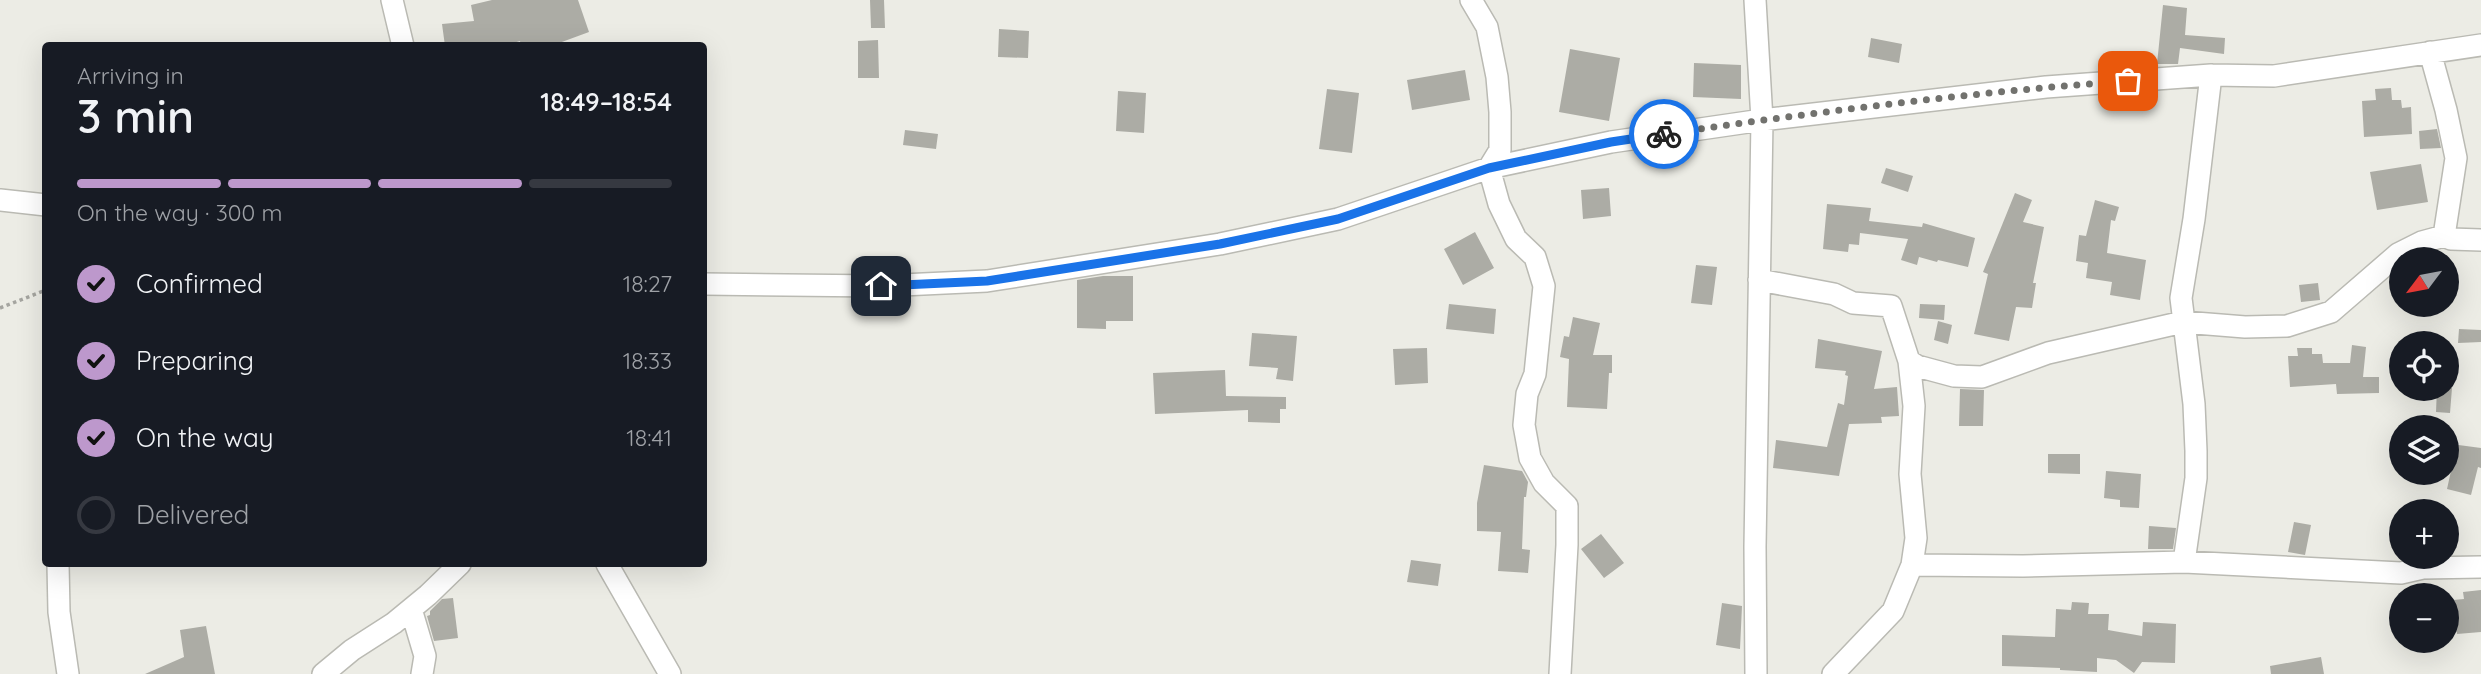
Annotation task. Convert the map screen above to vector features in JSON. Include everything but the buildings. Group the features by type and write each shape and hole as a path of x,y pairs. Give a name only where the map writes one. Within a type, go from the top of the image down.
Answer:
{"street":[{"path":"392,0 402,42"},
{"path":"1472,0 1487,27 1497,78 1500,150 1489,168 1505,216 1516,239 1535,257 1544,286 1535,374 1527,394 1524,425 1530,458 1544,484 1567,506 1560,674"},
{"path":"1755,0 1762,120 1755,547 1756,674"},
{"path":"707,284 881,286 987,281 1220,244 1338,219 1489,168 1611,142 1762,120 2046,87 2211,75 2274,76 2481,45"},
{"path":"2430,52 2456,158 2444,236"},
{"path":"2184,562 2196,478 2194,404 2181,298 2194,219 2211,75"},
{"path":"0,200 42,205"},
{"path":"1909,361 1917,366 1954,376 1982,377 2048,353 2183,322 2245,327 2287,326 2331,312 2398,254 2422,242 2444,236 2451,239 2481,240"},
{"path":"1759,281 1834,294 1853,303 1891,306 1909,361 1914,406 1910,474 1916,538 1912,565 1893,611 1833,674"},
{"path":"1912,565 2023,566 2184,562 2401,573 2423,568 2481,567"},
{"path":"58,567 59,612 68,674"},
{"path":"323,674 352,650 394,623 457,567"},
{"path":"609,567 670,674"},
{"path":"411,609 425,656 422,674"}],"path":[{"path":"0,308 42,292"}],"way so far":[{"path":"1664,134 2046,87 2128,81"}],"route":[{"path":"881,286 987,281 1220,244 1338,219 1489,168 1611,142 1664,134"}]}
